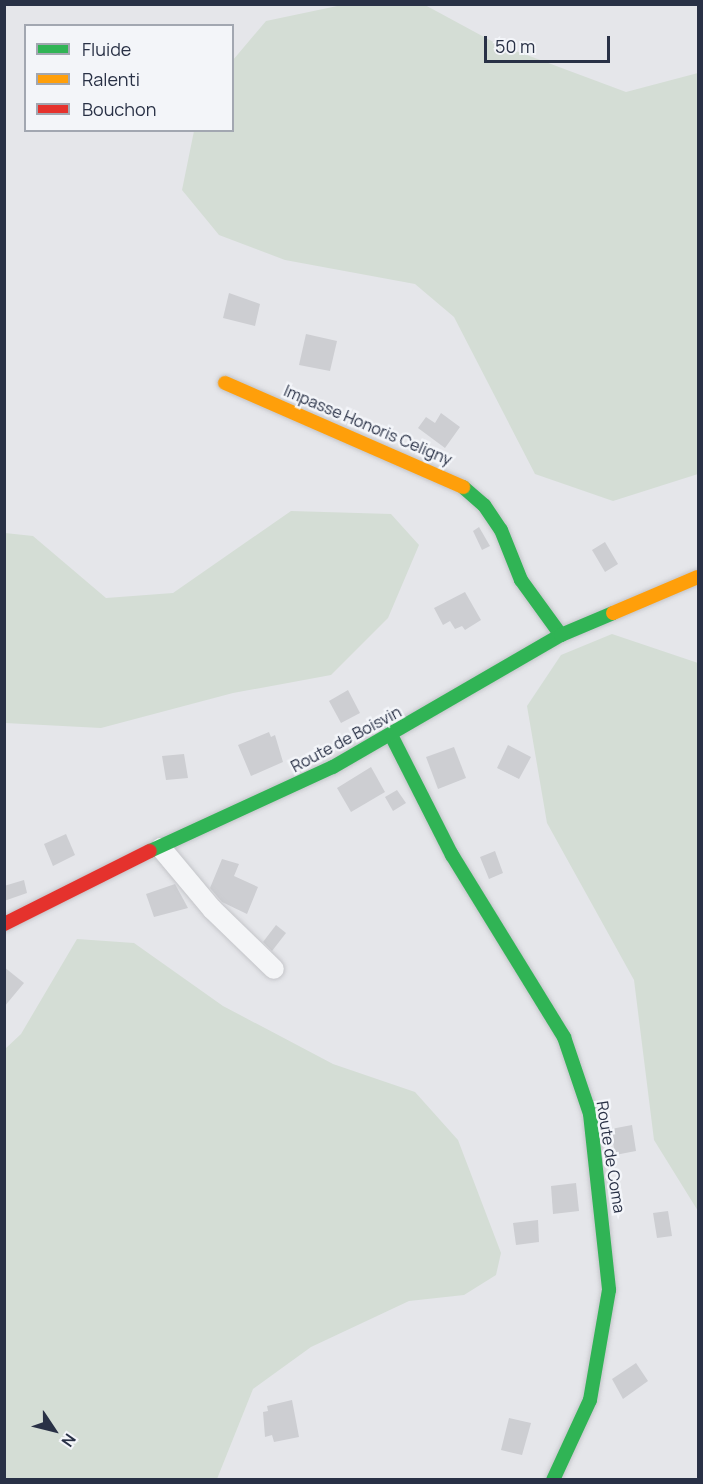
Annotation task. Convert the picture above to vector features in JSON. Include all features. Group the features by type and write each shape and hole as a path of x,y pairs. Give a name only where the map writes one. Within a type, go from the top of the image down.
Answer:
{"street":[{"name":"Impasse Honoris Celigny","path":"225,384 460,484 484,505 501,530 521,580 561,635"},
{"name":"Route de Boisvin","path":"4,924 105,871 161,848 391,735 561,635 699,577"},
{"name":"Route de Coma","path":"391,735 452,855 564,1037 590,1114 609,1290 601,1352 590,1400 553,1479"},
{"path":"161,848 212,909 274,969"}],"shaded area":[{"path":"342,5 425,5 497,44 626,92 698,73 698,474 613,501 535,474 454,317 415,284 285,260 219,235 182,190 194,132 234,132 234,59 266,21"},
{"path":"291,511 391,514 419,545 388,618 331,675 233,693 101,728 5,723 5,533 33,536 106,598 173,593"},
{"path":"612,634 698,663 698,1211 654,1140 634,980 547,823 527,706 561,655"},
{"path":"77,939 134,943 223,1006 333,1064 415,1092 458,1140 501,1253 496,1275 464,1295 409,1301 311,1347 253,1389 217,1479 5,1479 5,1049 21,1034"}],"building":[{"path":"229,293 260,304 255,326 223,318"},
{"path":"306,334 337,341 330,371 299,365"},
{"path":"441,413 460,427 445,448 418,428 426,417 435,423"},
{"path":"479,527 490,546 482,550 473,531"},
{"path":"605,542 618,564 605,572 592,550"},
{"path":"465,592 481,620 465,630 462,626 455,629 450,621 443,625 434,608"},
{"path":"348,690 360,713 341,723 329,701"},
{"path":"269,732 271,737 275,735 283,762 251,776 238,745"},
{"path":"508,745 531,757 519,779 497,768"},
{"path":"454,747 466,778 438,789 426,757"},
{"path":"184,754 188,778 166,780 162,756"},
{"path":"371,767 385,792 351,812 337,788"},
{"path":"397,790 406,803 393,811 385,797"},
{"path":"66,834 75,855 53,866 44,844"},
{"path":"495,851 503,873 489,879 480,857"},
{"path":"222,859 239,864 234,876 258,887 247,914 222,902 210,888"},
{"path":"24,880 27,893 4,901 4,886"},
{"path":"175,884 188,908 154,917 146,894"},
{"path":"276,925 286,933 272,951 263,942"},
{"path":"4,967 24,983 4,1007"},
{"path":"632,1125 636,1151 615,1155 611,1129"},
{"path":"576,1183 579,1211 553,1214 551,1186"},
{"path":"668,1211 672,1236 657,1238 653,1213"},
{"path":"538,1220 539,1242 516,1245 513,1223"},
{"path":"636,1363 648,1381 623,1399 612,1379"},
{"path":"292,1400 299,1437 274,1442 272,1435 265,1437 263,1412 268,1411 267,1406"},
{"path":"509,1418 531,1423 522,1455 501,1450"}],"traffic: fast":[{"path":"463,487 484,505 501,530 521,580 561,635"},
{"path":"150,851 333,767 561,635 613,613"},
{"path":"391,735 452,855 564,1037 590,1114 609,1290 590,1400 553,1480"}],"traffic: slow":[{"path":"225,383 463,487"},
{"path":"613,613 698,577"}],"traffic: jam":[{"path":"4,924 150,851"}]}
